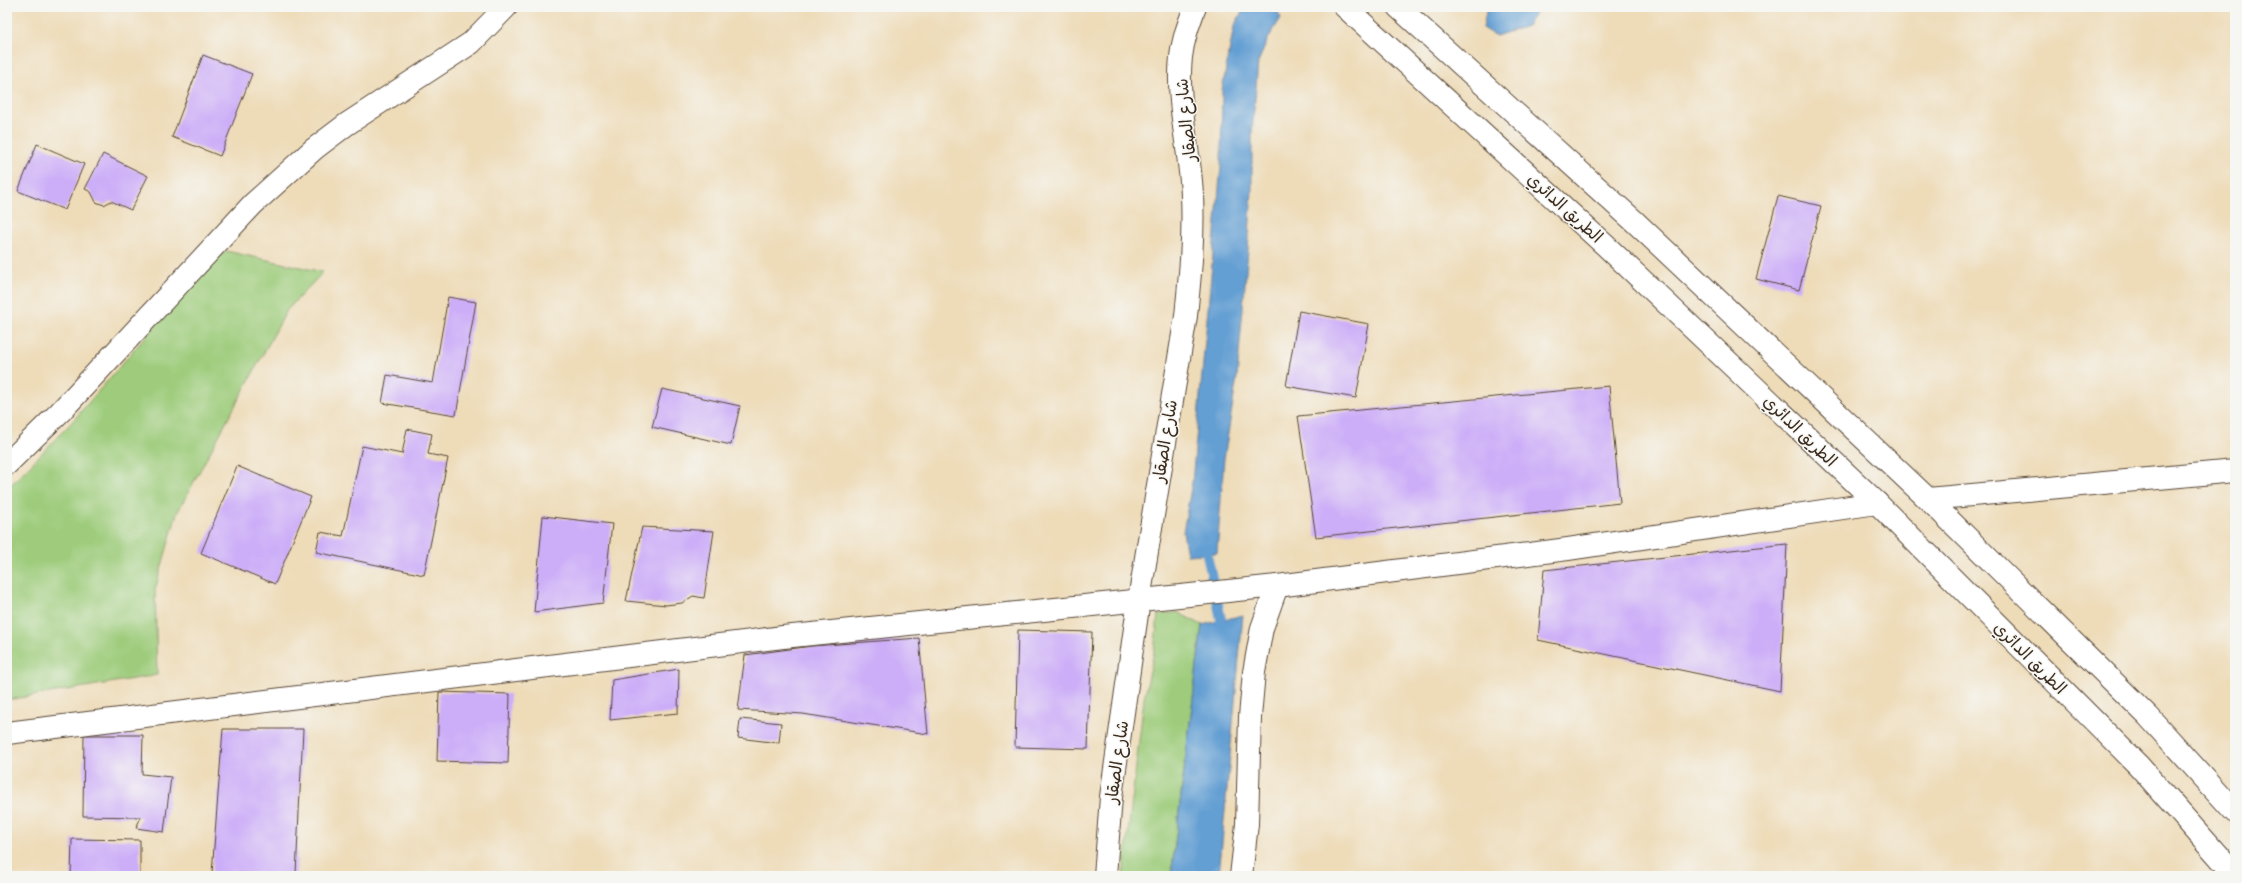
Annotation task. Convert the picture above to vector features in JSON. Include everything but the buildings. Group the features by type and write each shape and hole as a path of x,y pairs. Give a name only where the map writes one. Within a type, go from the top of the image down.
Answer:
{"main road":[{"path":"7,464 60,412 253,204 282,176 347,124 471,43 506,7"},
{"name":"شارع الصقار","path":"1105,876 1111,797 1148,599 1186,316 1190,274 1192,197 1180,82 1181,56 1186,32 1195,7"},
{"name":"الطريق الدائري","path":"1345,7 1606,246 1877,503 2139,766 2235,875"},
{"path":"1398,7 1634,221 1928,499 2148,716 2235,812"},
{"path":"1928,499 2235,471"},
{"path":"7,733 783,637 1277,586 1568,549 1877,503"},
{"path":"1242,876 1247,824 1250,717 1254,672 1262,628 1277,586"}],"green space":[{"path":"226,251 323,272 287,310 177,513 155,590 157,675 7,700 7,489 71,423 203,270"},
{"path":"1177,612 1202,625 1171,876 1123,876 1144,699 1154,652 1158,615"}],"water":[{"path":"1245,7 1275,7 1281,18 1269,37 1258,62 1252,134 1252,191 1248,250 1237,377 1224,459 1217,553 1187,555 1183,532 1192,483 1221,166 1222,90 1234,26"},
{"path":"1487,7 1540,7 1527,26 1496,36 1483,28"},
{"path":"1243,615 1219,876 1171,876 1202,625"}],"waterway":[{"path":"1204,541 1221,619 1220,633"}]}
